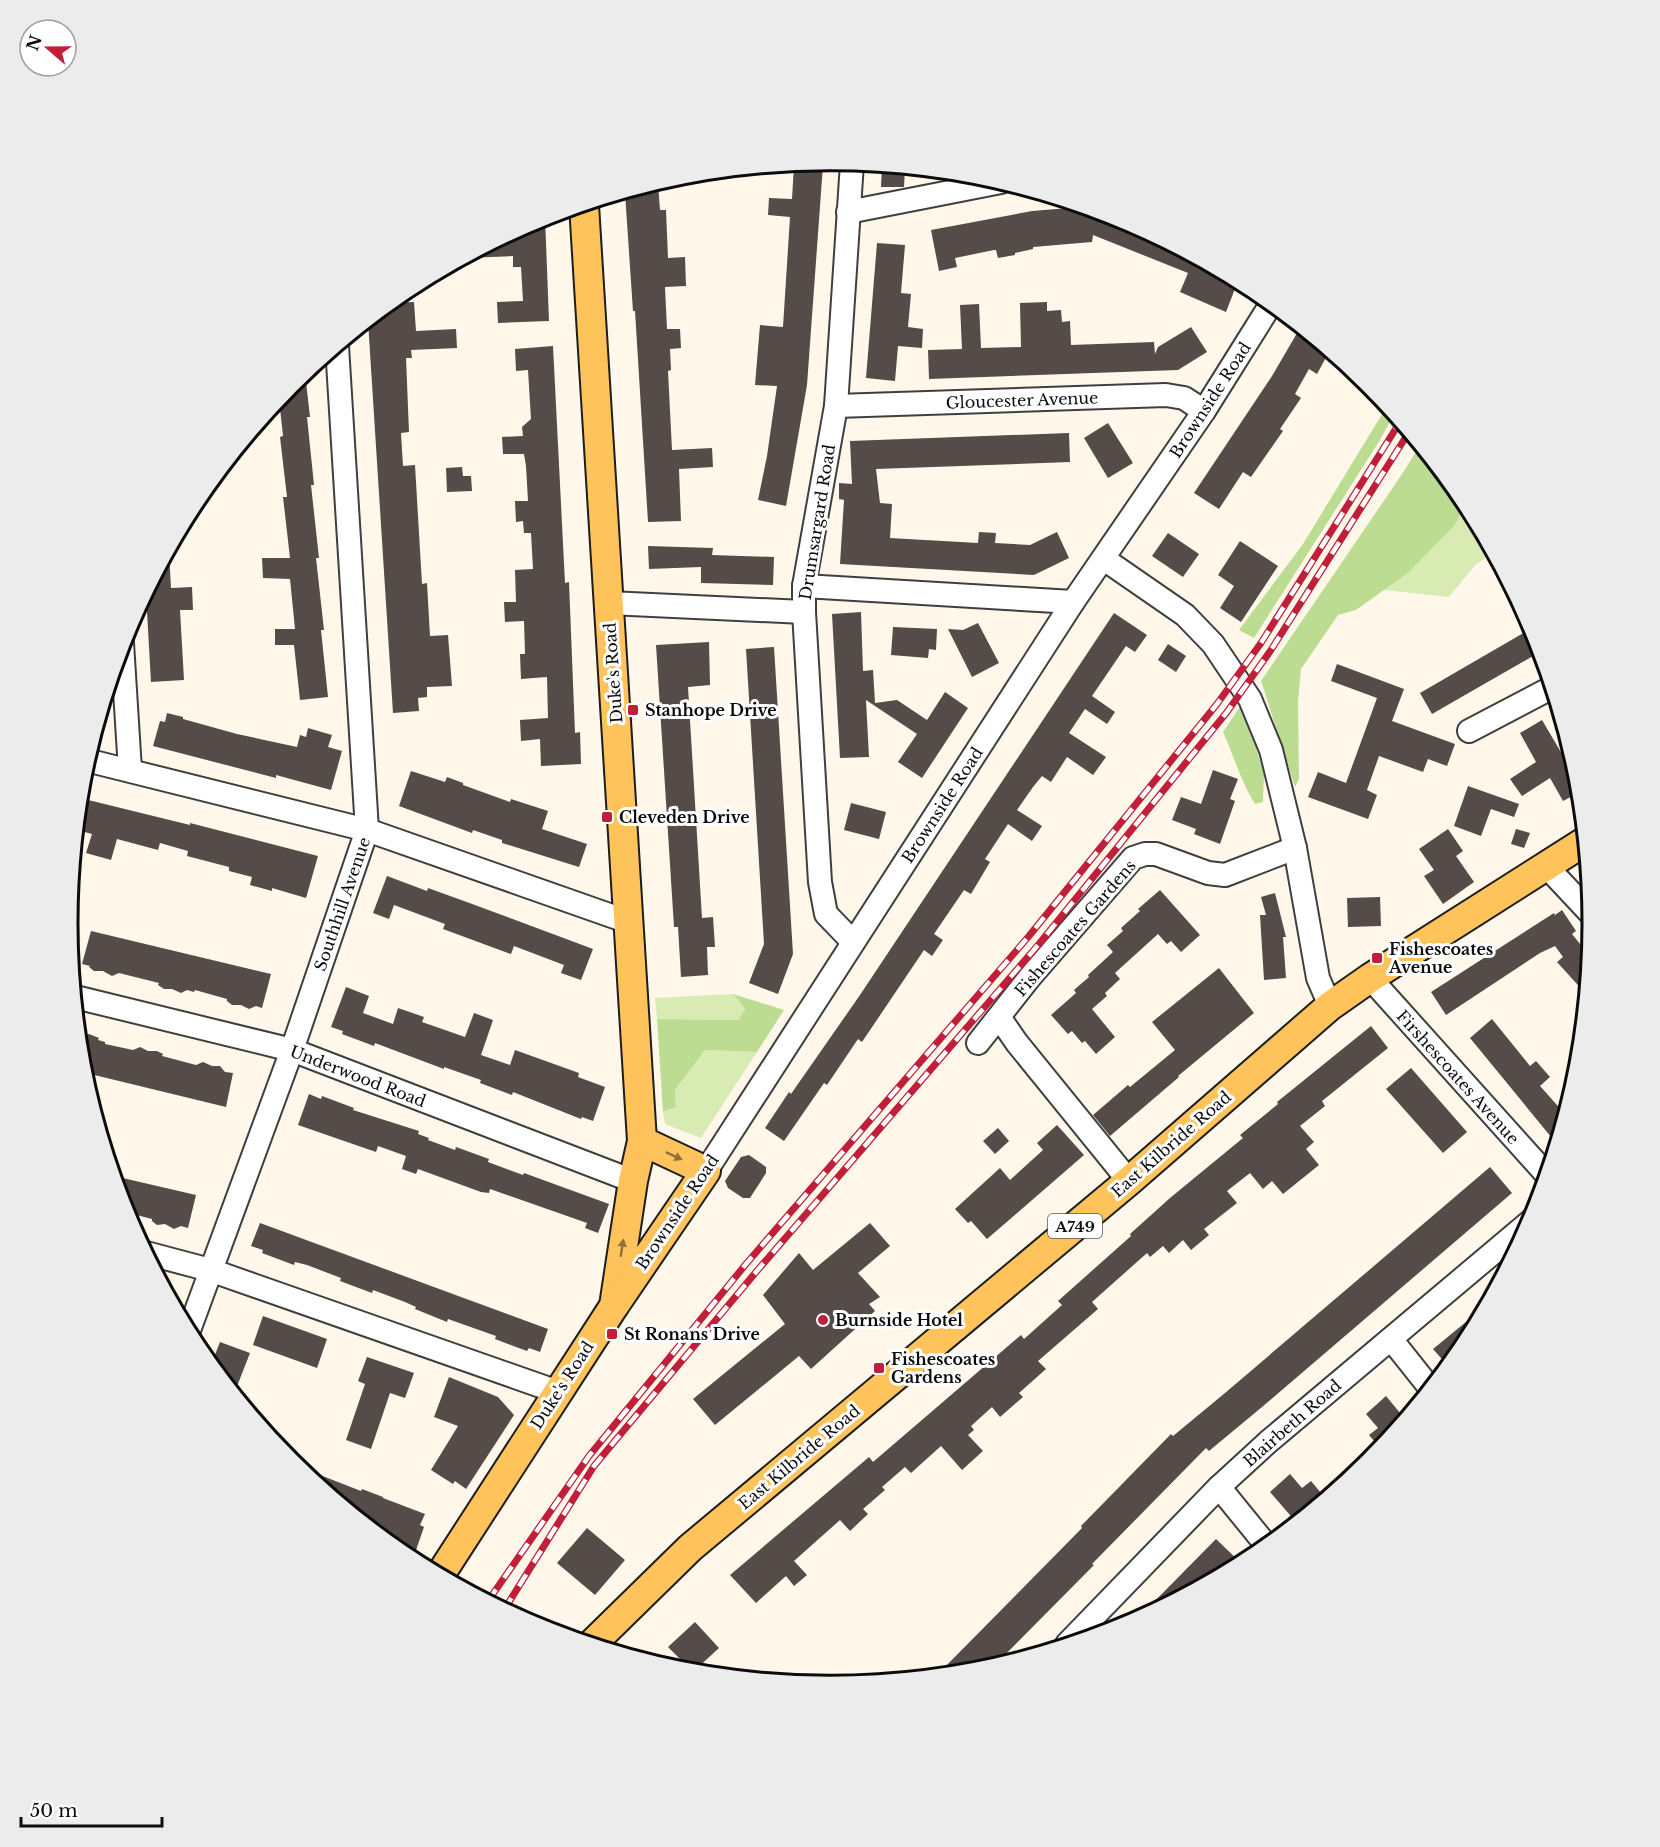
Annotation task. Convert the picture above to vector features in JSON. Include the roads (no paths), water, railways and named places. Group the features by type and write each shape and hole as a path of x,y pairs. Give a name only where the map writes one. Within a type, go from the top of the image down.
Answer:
{"main road":[{"name":"Duke's Road","path":"444,1569 614,1306 633,1181 642,1141 585,212"},
{"name":"East Kilbride Road","path":"597,1639 690,1548 1129,1181 1330,1006 1370,978 1578,846"},
{"path":"642,1141 705,1171"},
{"name":"Brownside Road","path":"614,1306 705,1171"}],"street":[{"name":"Drumsargard Road","path":"851,172 836,406 804,586 804,612 820,882 826,914 854,942"},
{"path":"848,212 979,186"},
{"name":"Brownside Road","path":"705,1171 1073,602 1204,411 1266,311"},
{"name":"Southhill Avenue","path":"192,1320 292,1050 367,830 338,355"},
{"name":"Gloucester Avenue","path":"836,406 1166,395 1184,398 1204,411"},
{"path":"1104,559 1185,615 1213,644 1250,699 1271,750 1295,848 1318,978 1330,1006"},
{"path":"804,586 1073,602"},
{"path":"609,603 804,612"},
{"path":"123,667 130,770"},
{"path":"1469,731 1546,694"},
{"path":"96,762 367,830 628,922"},
{"name":"Fishescoates Gardens","path":"978,1043 1030,977 1133,858 1145,854 1156,854 1208,873 1225,875 1295,848"},
{"path":"1547,867 1581,903"},
{"name":"Firshescoates Avenue","path":"1370,978 1541,1169"},
{"name":"Underwood Road","path":"82,999 292,1050 633,1181"},
{"path":"999,1017 1017,1043 1129,1181"},
{"name":"Blairbeth Road","path":"1076,1634 1219,1487 1514,1236"},
{"path":"156,1255 210,1269 558,1392"},
{"path":"1391,1339 1426,1383"},
{"path":"1219,1487 1261,1539"}],"railway":[{"path":"492,1595 589,1456 746,1264 1029,936 1217,704 1261,643 1396,429"},
{"path":"508,1603 594,1466 756,1272 1039,944 1227,712 1271,650 1404,439"}],"place":[{"name":"Stanhope Drive","path":"633,710"},
{"name":"Cleveden Drive","path":"607,817"},
{"name":"Fishescoates Avenue","path":"1377,958"},
{"name":"Burnside Hotel","path":"823,1320"},
{"name":"St Ronans Drive","path":"612,1334"},
{"name":"Fishescoates Gardens","path":"879,1368"}]}
